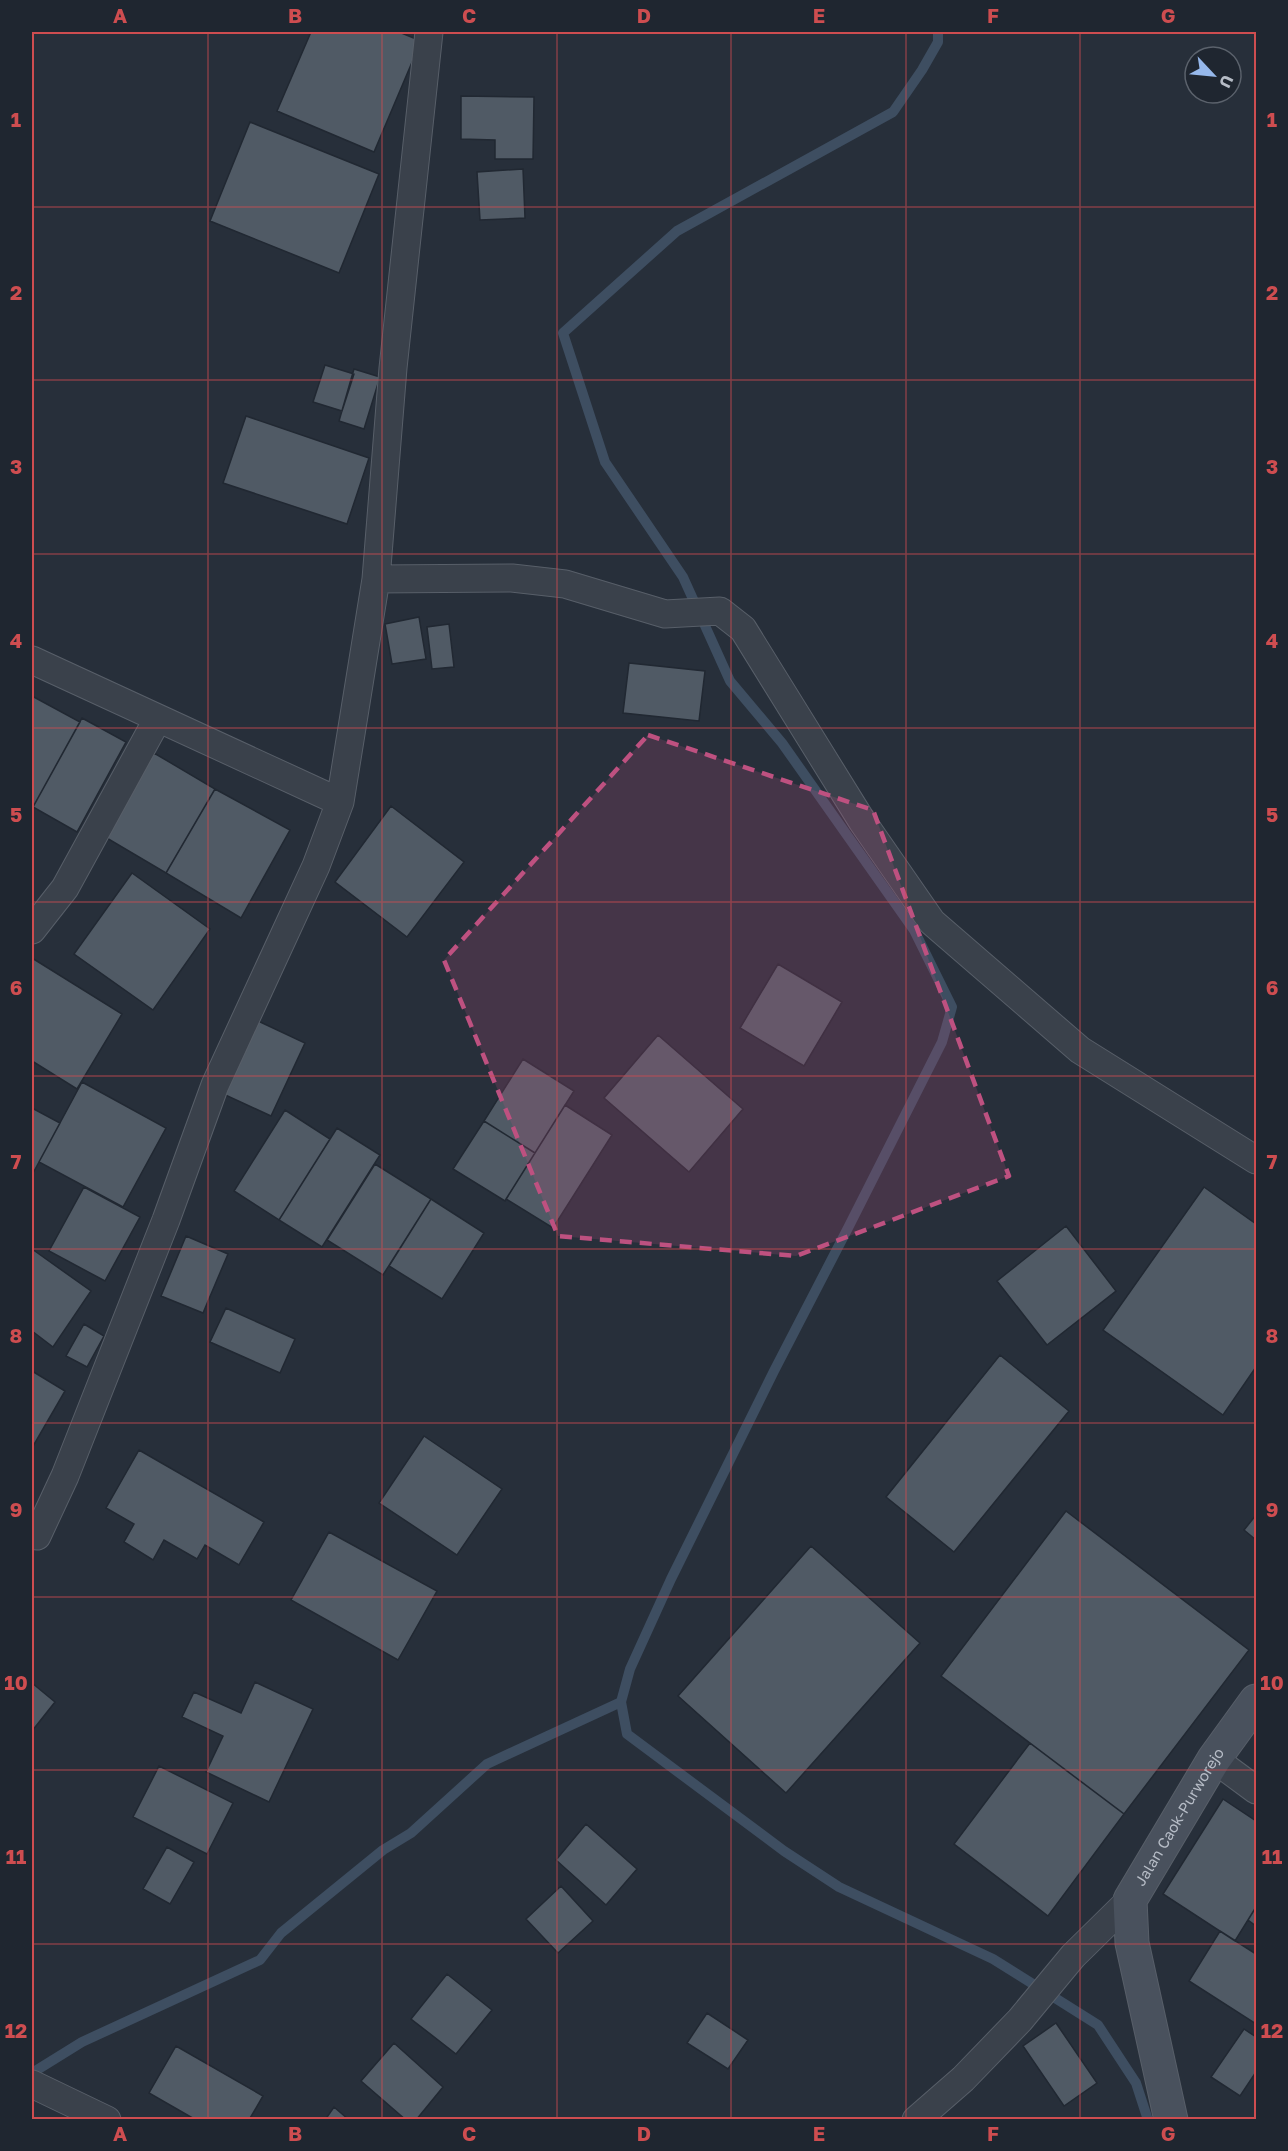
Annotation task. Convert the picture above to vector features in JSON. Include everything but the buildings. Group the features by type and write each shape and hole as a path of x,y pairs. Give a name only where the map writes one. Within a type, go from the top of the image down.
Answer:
{"street":[{"path":"37,1536 69,1465 166,1220 215,1085 316,866 340,802 376,579 393,368 429,32"},
{"path":"376,579 512,578 565,584 665,614 720,611 743,629 862,821 932,922 1080,1050 1257,1160"},
{"path":"32,660 157,720 340,802"},
{"path":"32,930 65,888 157,720"},
{"name":"Jalan Caok-Purworejo","path":"1171,2120 1132,1943 1130,1900 1214,1759 1257,1701"},
{"path":"1214,1759 1257,1790"},
{"path":"916,2120 963,2079 1020,2020 1073,1956 1130,1900"},
{"path":"40,2088 107,2120"}],"highlighted area":[{"path":"648,735 873,810 1009,1176 796,1256 558,1236 444,960"}],"waterway":[{"path":"938,32 938,42 893,112 677,231 563,333 605,462 683,577 730,681 782,743 914,930 952,1007 942,1042 671,1579 630,1669 621,1702 627,1734 784,1851 839,1887 993,1959 1098,2025 1136,2083 1148,2120"},
{"path":"32,2073 82,2042 260,1960 281,1933 383,1850 411,1833 487,1764 621,1702"}]}
